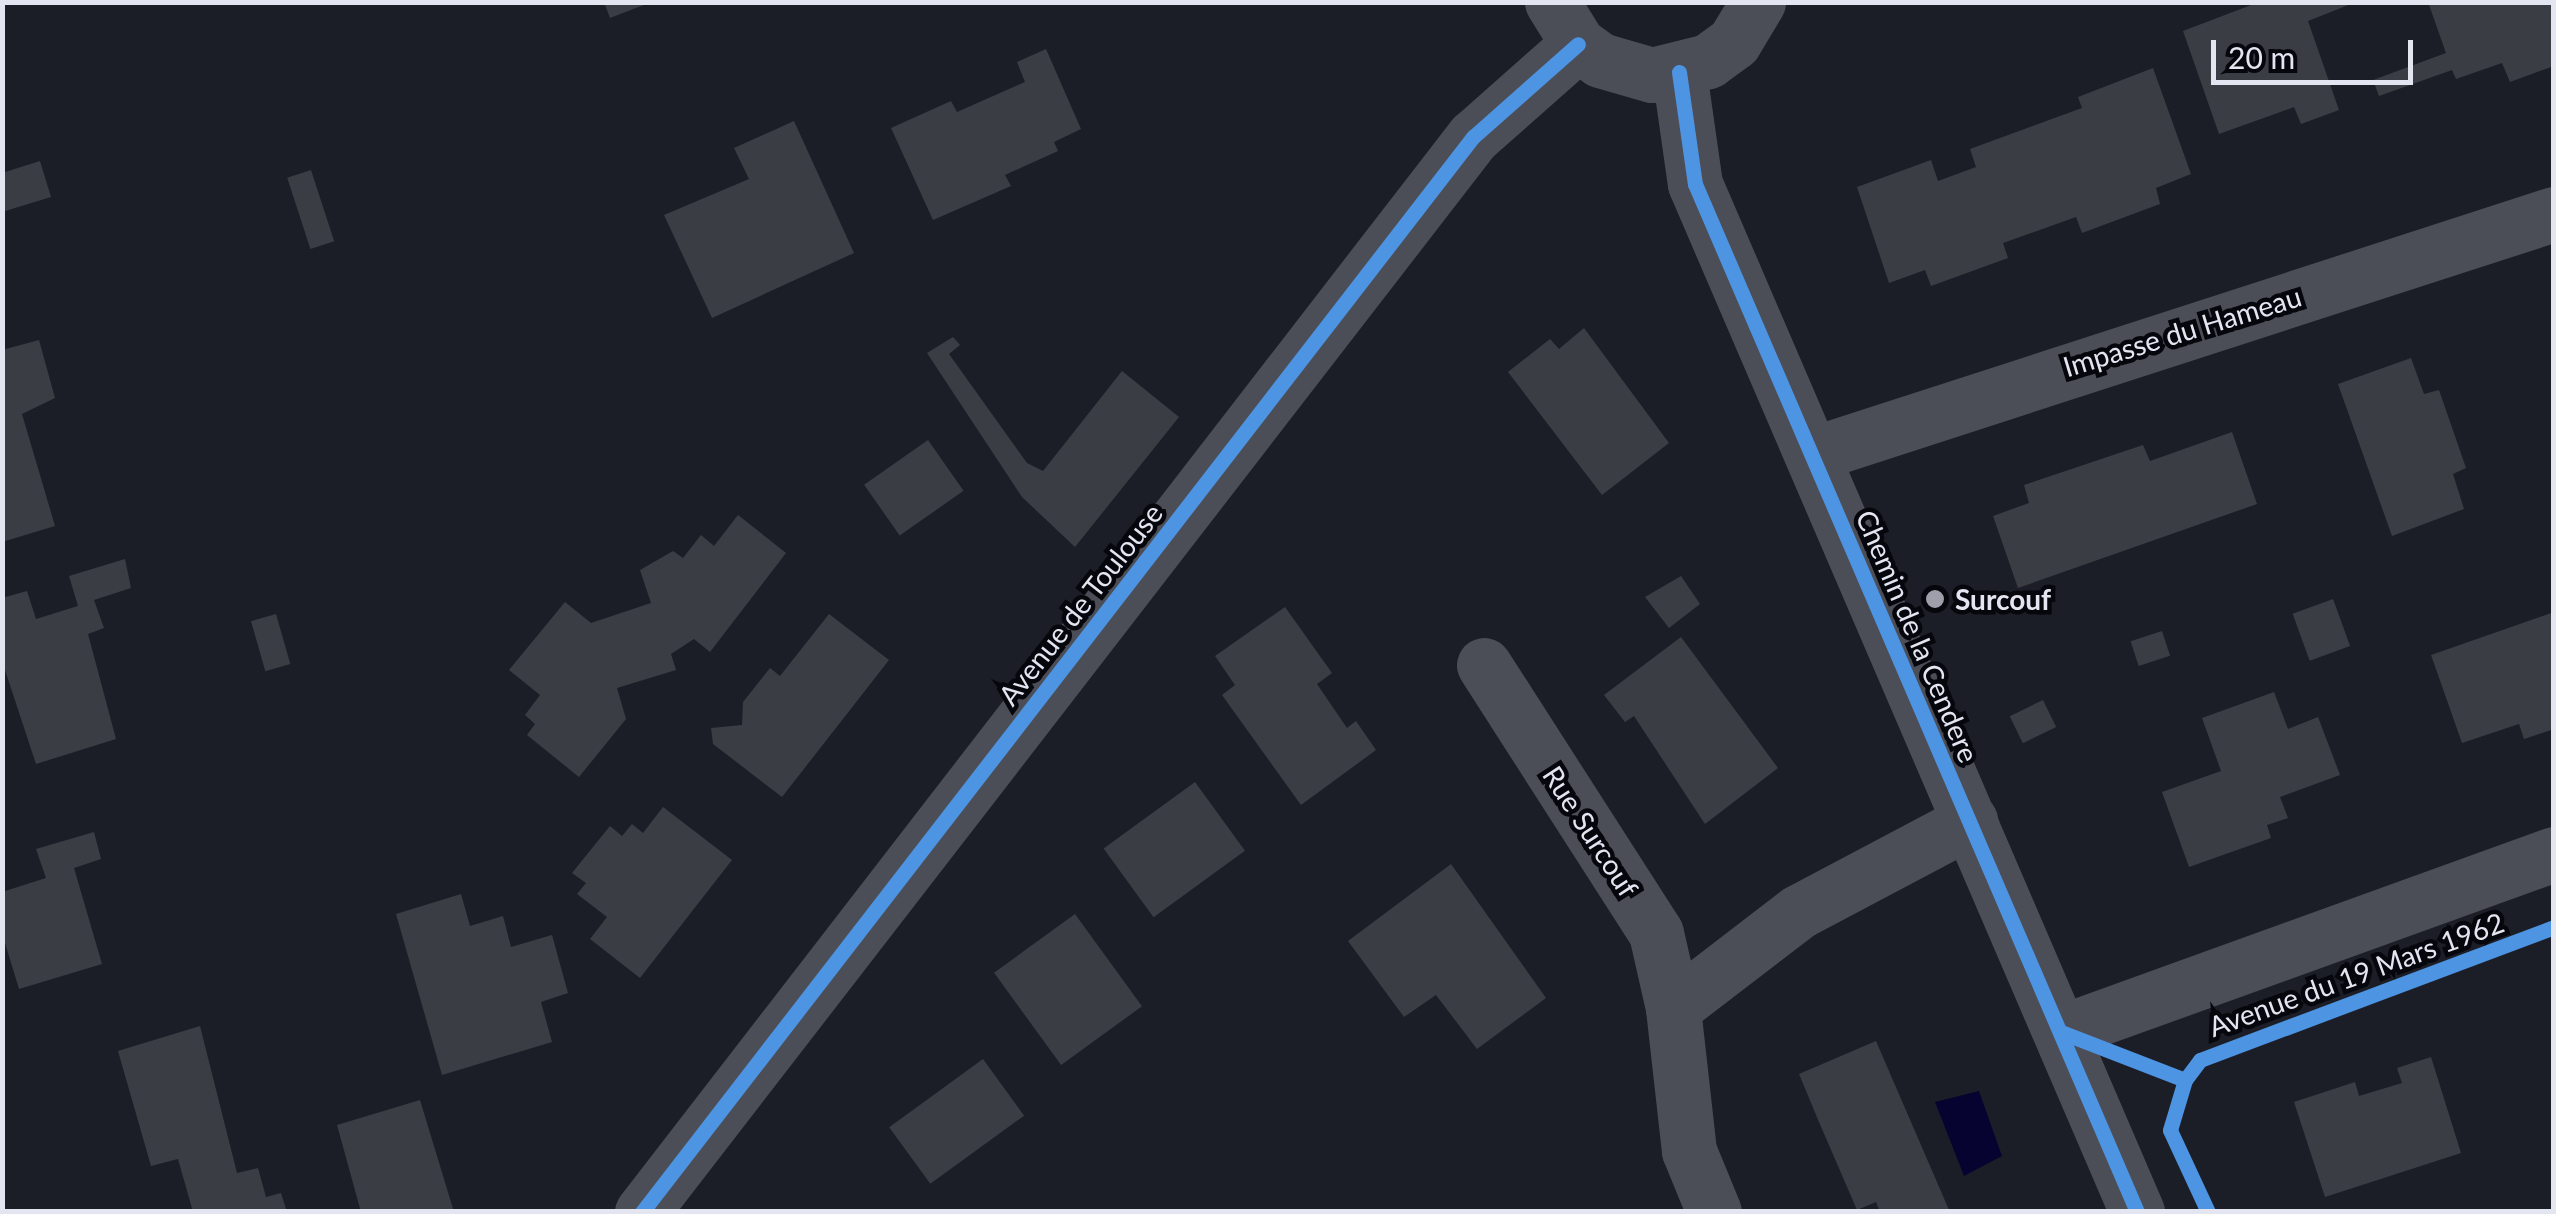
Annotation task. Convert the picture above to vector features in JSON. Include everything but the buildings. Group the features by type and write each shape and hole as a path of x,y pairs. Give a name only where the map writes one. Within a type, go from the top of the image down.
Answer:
{"street":[{"path":"1565,24 1624,70 1678,72 1734,42 1758,2"},
{"name":"Avenue de Toulouse","path":"642,1212 1473,137 1565,24"},
{"name":"Chemin de la Cendere","path":"1678,72 1695,184 2137,1212"},
{"name":"Impasse du Hameau","path":"1813,454 2554,214"},
{"name":"Rue Surcouf","path":"1484,665 1656,934 1673,1008 1689,1151 1714,1212"},
{"path":"1673,1008 1798,912 1970,822"},
{"name":"Avenue du 19 Mars 1962","path":"2061,1032 2554,854"}],"shaded area":[{"path":"1979,1091 2002,1156 1964,1176 1935,1102"}],"cycle path":[{"path":"642,1212 1473,137 1578,44"},
{"path":"1679,72 1695,184 2137,1212"},
{"path":"2208,1212 2170,1130 2185,1080 2200,1060 2554,927"},
{"path":"2061,1032 2185,1080"}],"place":[{"name":"Surcouf","path":"1935,599"}]}
